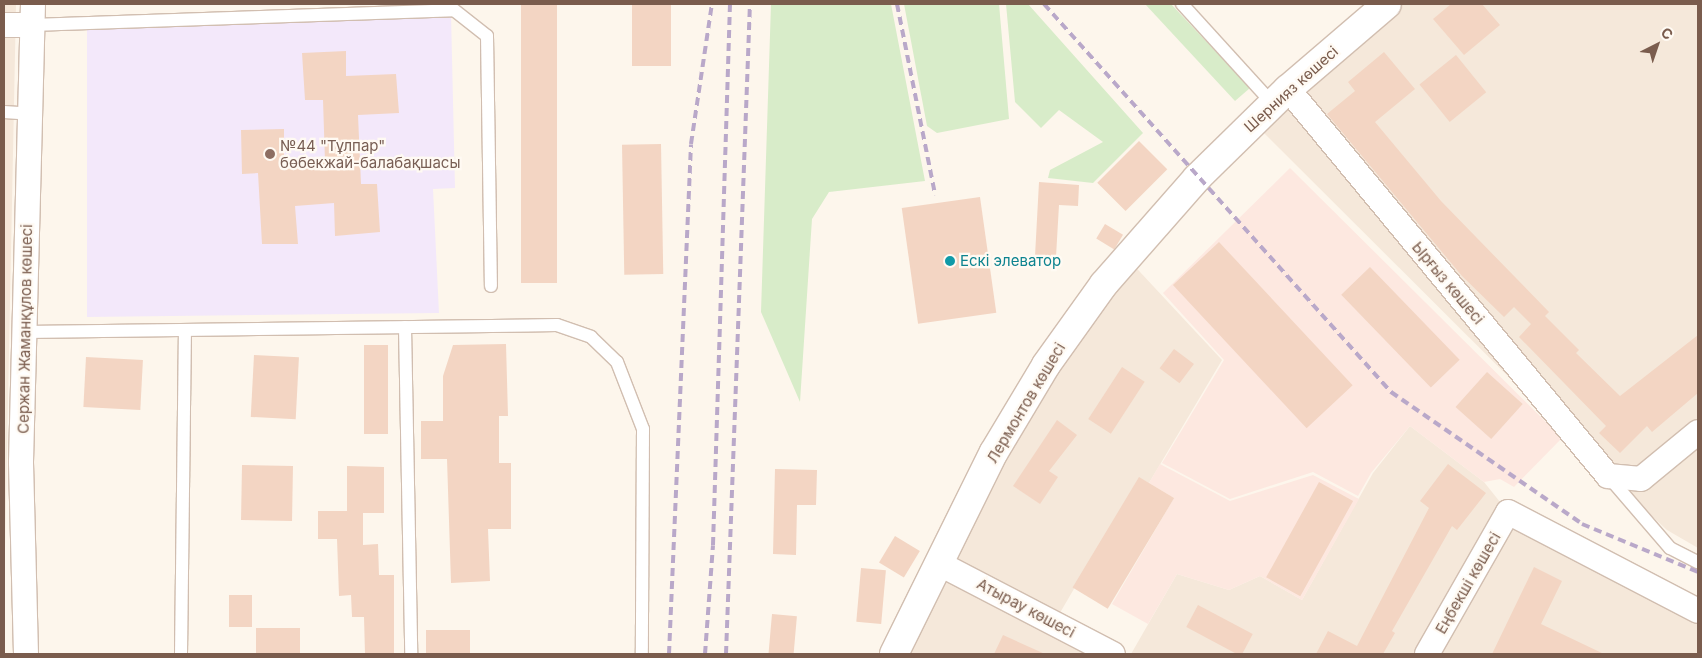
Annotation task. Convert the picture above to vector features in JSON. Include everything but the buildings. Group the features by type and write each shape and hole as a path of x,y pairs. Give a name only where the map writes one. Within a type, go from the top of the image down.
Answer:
{"street":[{"name":"Шернияз көшесі","path":"1197,178 1280,96 1387,4"},
{"path":"4,25 32,14"},
{"name":"Сержан Жаманқұлов көшесі","path":"26,654 13,462 24,332 32,14"},
{"name":"Ырғыз көшесі","path":"1280,96 1608,476"},
{"name":"Лермонтов көшесі","path":"894,654 994,452 1046,365 1104,284 1197,178"},
{"path":"1608,476 1641,479 1698,432"},
{"name":"Еңбекші көшесі","path":"1427,654 1508,512 1698,611"},
{"name":"Атырау көшесі","path":"938,563 1113,654"}],"lane":[{"path":"1182,4 1280,96"},
{"path":"32,14 454,7 487,36 491,286"},
{"path":"4,112 30,114"},
{"path":"24,332 557,325 590,337 617,362 643,429 642,654"},
{"path":"405,327 411,654"},
{"path":"182,654 185,330"},
{"path":"1608,476 1670,548 1698,562"}],"shaded area":[{"path":"4,4 16,4 4,601"},
{"path":"1387,4 1698,4 1698,548 1667,530 1608,476 1253,122"},
{"name":"№44 \"Тұлпар\" бөбекжай-балабақшасы","path":"451,14 455,188 433,189 439,313 87,317 87,28"},
{"path":"1290,168 1562,438 1514,487 1500,479 1484,482 1410,426 1371,473 1358,496 1313,472 1230,499 1162,463 1224,360 1163,293"},
{"path":"1127,258 1222,360 1149,483 1139,478 1054,623 1113,654 895,654 938,563"},
{"path":"1410,426 1484,482 1508,512 1698,611 1698,654 1131,654 1177,574 1229,590 1260,576 1302,600 1373,473"},
{"path":"1160,464 1230,501 1313,475 1359,499 1302,600 1260,576 1229,590 1177,574 1148,624 1112,604 1174,498 1149,483"}],"green space":[{"path":"771,4 891,4 925,181 829,192 812,219 800,402 761,312"},
{"path":"904,4 999,4 1009,119 937,133 927,126"},
{"path":"1006,4 1028,4 1143,133 1093,183 1048,178 1050,170 1103,142 1059,110 1041,128 1015,102"},
{"path":"1145,4 1171,4 1250,88 1235,101"}],"railway":[{"path":"669,654 691,144 712,4"},
{"path":"705,654 713,545 730,4"},
{"path":"726,654 750,4"},
{"path":"897,4 935,195"},
{"path":"1044,4 1391,392 1582,524 1698,572"}],"place":[{"name":"№44 \"Тұлпар\" бөбекжай-балабақшасы","path":"270,154"},
{"name":"Ескі элеватор","path":"950,261"}]}
